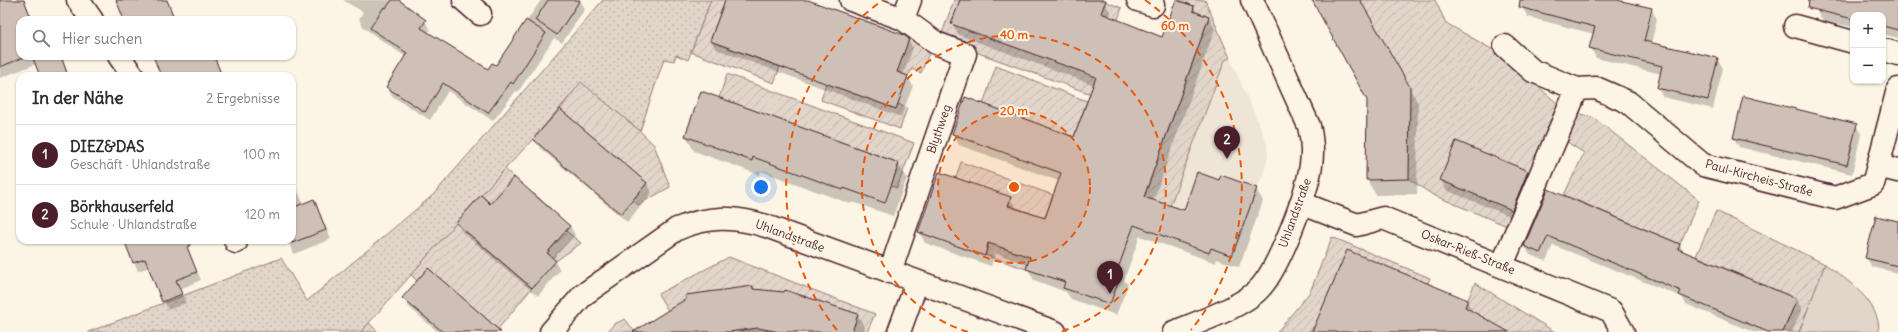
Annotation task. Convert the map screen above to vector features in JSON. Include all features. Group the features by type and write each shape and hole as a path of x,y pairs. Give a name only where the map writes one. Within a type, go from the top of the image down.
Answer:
{"street":[{"path":"78,0 89,16"},
{"name":"Blythweg","path":"851,0 907,9 936,43 965,54 890,272"},
{"name":"Uhlandstraße","path":"1183,330 1246,300 1258,290 1274,267 1301,203 1311,165 1312,143 1309,126 1252,0"},
{"path":"1795,26 1850,41"},
{"name":"Paul-Kircheis-Straße","path":"1505,46 1533,71 1577,89 1596,88 1628,102 1703,165 1836,198 1873,184 1888,169 1898,90"},
{"path":"1886,51 1898,54"},
{"path":"122,60 130,72"},
{"path":"1502,266 1577,89"},
{"name":"Oskar-Rieß-Straße","path":"1301,203 1357,225 1383,218 1611,311 1623,332"},
{"name":"Uhlandstraße","path":"551,332 583,295 677,229 708,219 735,218 749,221 1055,332"},
{"path":"899,332 917,282"}],"shaded area":[{"path":"603,0 711,0 688,60 676,55 674,61 664,59 640,131 581,83 361,332 88,332 281,258 307,301 433,195"},
{"path":"711,0 790,0 856,38 863,20 885,28 879,46 903,55 909,37 928,44 929,53 921,73 912,69 908,76 722,9 710,41 780,67 774,83 691,52"},
{"path":"954,0 1102,0 1122,8 1091,94 940,39"},
{"path":"1177,0 1205,0 1230,58 1225,60 1170,206 1138,214 1209,17 1193,11 1194,6"},
{"path":"1360,0 1435,0 1446,23 1502,55 1558,104 1507,226 1433,195 1409,179"},
{"path":"1230,58 1267,143 1268,156 1265,169 1232,256 1211,248 1209,253 1168,238 1170,206 1225,60"},
{"path":"996,66 1087,101 1067,156 1069,135 983,104"},
{"path":"727,74 914,143 897,188 891,186 899,163 719,98"},
{"path":"581,82 640,131 654,145 670,187 638,205 633,200 647,183 560,109"},
{"path":"826,83 896,109 898,104 907,108 900,129 821,100"},
{"path":"1578,113 1594,118 1699,200 1680,244 1564,195 1584,153 1567,142"},
{"path":"961,162 1053,195 1026,269 985,255 989,243 1038,216 954,184"},
{"path":"505,169 514,177 501,192 520,208 533,193 551,209 539,224 566,231 581,243 556,261 481,195"},
{"path":"1716,211 1825,264 1799,332 1783,332 1797,299 1696,256"},
{"path":"456,223 532,288 498,329 428,268 417,281 411,275"},
{"path":"1332,237 1430,278 1408,332 1277,332 1310,292"},
{"path":"729,257 875,314 867,332 681,332 658,294"},
{"path":"1825,264 1861,292 1874,311 1878,321 1879,332 1799,332"},
{"path":"1475,283 1555,332 1454,332"},
{"path":"625,319 635,332 607,332 614,324"},
{"path":"369,323 378,332 361,332"}],"building":[{"path":"0,0 24,0 30,16 16,16 17,60 0,67"},
{"path":"116,0 167,0 173,16 122,16"},
{"path":"392,0 399,0 426,20 421,28 488,69 492,63 496,65 526,20 546,33 513,84 511,82 488,113 443,83 425,112 386,87 407,53 370,28 384,7 386,8"},
{"path":"548,0 580,0 557,35 535,20"},
{"path":"725,0 808,0 904,35 909,39 897,72 908,76 896,109 710,41"},
{"path":"960,0 1106,0 1101,13 1162,37 1176,0 1194,6 1193,11 1209,17 1144,197 1184,210 1197,172 1219,180 1221,175 1257,188 1232,256 1211,248 1209,253 1134,225 1117,271 1122,273 1110,304 1063,288 1065,282 1026,269 1030,257 988,243 985,256 918,232 939,172 1011,197 1008,206 1045,218 1061,173 952,134 965,97 1074,137 1096,77 951,24"},
{"path":"1312,0 1360,0 1410,87 1409,179 1366,180 1367,100"},
{"path":"1520,0 1617,0 1652,8 1644,41 1718,58 1708,100 1657,88 1662,66 1589,48 1595,27 1519,7"},
{"path":"1809,0 1898,0 1898,30 1886,27 1886,12 1850,12 1850,18 1808,8"},
{"path":"34,60 62,60 67,72 38,72"},
{"path":"155,60 216,60 220,72 159,72"},
{"path":"701,91 899,163 885,203 844,188 843,190 753,157 752,161 685,136"},
{"path":"1743,96 1857,124 1847,165 1733,138"},
{"path":"560,109 647,183 621,214 533,139"},
{"path":"1456,141 1528,171 1512,210 1440,180"},
{"path":"514,177 570,226 547,253 556,261 532,288 456,223 481,195 490,204"},
{"path":"1548,189 1680,244 1678,249 1797,299 1783,332 1768,332 1679,295 1681,291 1548,236 1540,253 1524,246"},
{"path":"314,199 326,230 296,241 296,206"},
{"path":"1876,216 1898,221 1898,266 1865,258"},
{"path":"126,244 191,244 187,247 197,272 176,280 182,294 162,302 145,259 133,263"},
{"path":"1347,250 1468,300 1465,307 1509,332 1312,332"},
{"path":"428,268 501,332 443,332 402,298"},
{"path":"753,286 753,289 784,292 785,290 858,314 852,332 779,332 758,328 729,332 633,332 686,299 686,295"}],"place":[{"name":"Börkhauserfeld","path":"1227,159"},
{"name":"DIEZ&DAS","path":"1110,294"}]}
